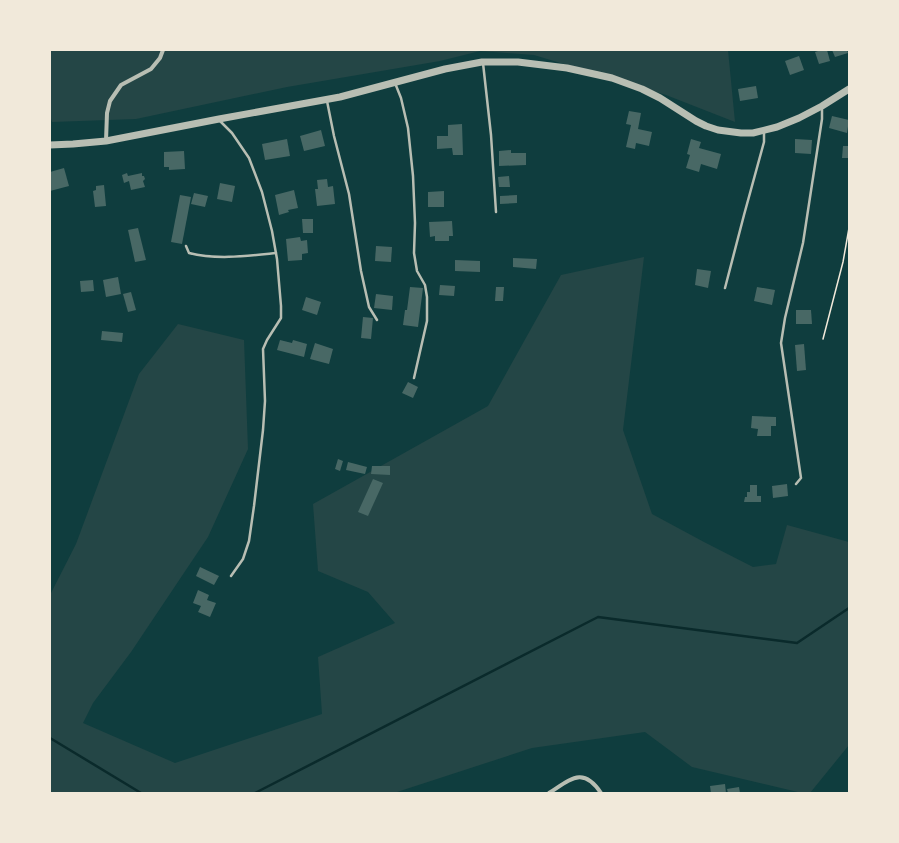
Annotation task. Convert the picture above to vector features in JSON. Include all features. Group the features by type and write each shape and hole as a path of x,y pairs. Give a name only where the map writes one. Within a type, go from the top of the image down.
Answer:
{"street":[{"path":"106,141 107,113 110,101 121,86 151,69 160,58 163,50"},
{"path":"50,145 106,141 340,97 445,69 482,62 518,62 567,68 612,78 642,89 660,98 706,126 718,130 741,133 764,131 776,127 822,106 849,89"},
{"path":"549,793 572,779 579,777 586,778 595,784 601,793"}],"lane":[{"path":"482,62 491,135 496,212"},
{"path":"395,82 401,98 408,128 412,163 415,223 414,253 417,271 425,285 427,298 427,321 414,378"},
{"path":"326,99 349,194 361,271 369,307 377,320"},
{"path":"796,484 801,478 781,343 803,243 822,119 822,106"},
{"path":"219,119 232,133 249,158 262,192 276,253 282,306 281,318 263,348 265,401 264,415 249,541 243,559 231,576"},
{"path":"725,288 764,142 764,131"},
{"path":"186,246 189,253 200,256 234,257 276,253"}],"path":[{"path":"823,339 843,262 849,228"}],"shaded area":[{"path":"50,50 728,50 735,122 666,95 534,55 480,51 440,61 287,87 136,119 52,122 50,116"},
{"path":"644,257 623,430 652,514 753,567 776,564 787,525 849,542 849,745 810,793 802,793 692,767 645,732 532,748 394,793 50,793 50,595 76,544 139,374 178,324 244,340 248,449 208,537 131,652 93,703 83,723 175,763 322,714 318,657 395,623 368,592 318,571 313,504 488,406 561,275"}],"building":[{"path":"827,50 830,61 819,64 815,52"},
{"path":"832,50 847,50 848,53 835,57"},
{"path":"799,56 804,70 790,75 785,61"},
{"path":"756,86 758,98 740,101 738,89"},
{"path":"629,111 641,113 638,129 652,132 649,146 636,143 635,149 626,147 631,125 626,124"},
{"path":"832,116 849,120 847,133 829,128"},
{"path":"462,124 463,155 453,155 452,148 437,149 437,136 448,136 448,125"},
{"path":"321,130 325,146 304,151 300,136"},
{"path":"287,139 290,156 265,160 262,144"},
{"path":"691,139 701,142 699,148 721,154 717,169 701,164 699,172 686,168 690,155 687,154"},
{"path":"795,139 812,140 811,154 795,153"},
{"path":"843,146 849,146 849,158 842,158"},
{"path":"511,150 511,153 526,153 526,165 499,166 499,151"},
{"path":"184,151 185,169 169,170 169,167 164,167 164,152"},
{"path":"64,168 69,186 50,191 50,172"},
{"path":"127,173 128,176 142,173 142,176 144,176 145,179 143,181 145,187 131,190 129,181 124,183 122,175"},
{"path":"509,176 510,187 499,187 498,177"},
{"path":"327,179 328,187 333,186 335,204 317,206 315,189 318,189 317,180"},
{"path":"220,183 235,186 232,202 217,199"},
{"path":"104,185 106,206 95,207 93,191 96,190 96,186"},
{"path":"294,190 298,208 288,210 289,212 279,215 275,195"},
{"path":"444,191 444,207 428,207 428,192"},
{"path":"194,193 208,196 205,207 191,204"},
{"path":"180,195 191,197 182,244 171,242"},
{"path":"517,195 517,203 500,204 500,196"},
{"path":"302,219 313,219 313,233 303,233"},
{"path":"452,221 453,236 449,236 449,241 435,241 435,236 430,237 429,222"},
{"path":"138,228 146,260 135,262 128,230"},
{"path":"300,237 301,241 307,240 308,253 302,254 302,260 288,261 286,239"},
{"path":"376,246 392,247 391,262 375,261"},
{"path":"513,258 537,259 536,269 513,267"},
{"path":"455,260 480,261 480,272 455,271"},
{"path":"697,269 711,271 708,288 695,285"},
{"path":"118,277 121,294 106,297 103,280"},
{"path":"93,280 94,291 81,292 80,281"},
{"path":"440,285 455,286 454,296 439,295"},
{"path":"410,287 423,288 418,327 403,325 405,310 407,310"},
{"path":"496,287 504,287 503,301 495,301"},
{"path":"757,287 775,290 772,305 754,301"},
{"path":"131,292 136,310 128,312 123,294"},
{"path":"376,294 393,296 392,310 374,308"},
{"path":"306,297 321,302 317,315 302,310"},
{"path":"796,310 811,310 812,324 796,324"},
{"path":"363,317 373,318 371,339 361,338"},
{"path":"102,331 123,333 122,342 101,340"},
{"path":"280,340 292,343 293,340 307,344 304,357 277,350"},
{"path":"315,343 333,349 329,364 310,359"},
{"path":"804,344 806,370 797,371 795,345"},
{"path":"408,382 418,387 413,398 402,393"},
{"path":"752,416 776,417 776,426 771,426 771,436 757,436 758,429 751,428"},
{"path":"338,459 343,461 340,471 335,469"},
{"path":"348,462 367,467 365,474 346,470"},
{"path":"372,466 390,466 390,475 371,474"},
{"path":"373,479 383,483 368,516 358,512"},
{"path":"787,484 788,496 773,498 772,486"},
{"path":"750,485 757,485 757,496 761,496 761,502 744,502 745,497 747,497 747,492 750,492"},
{"path":"200,567 219,576 214,585 196,576"},
{"path":"198,590 209,595 207,600 216,603 210,617 198,612 201,606 193,603"},
{"path":"725,784 726,793 711,793 710,786"},
{"path":"739,787 740,793 728,793 727,789"}],"waterway":[{"path":"255,793 598,617 797,643 849,608"},
{"path":"50,738 141,793"}]}
